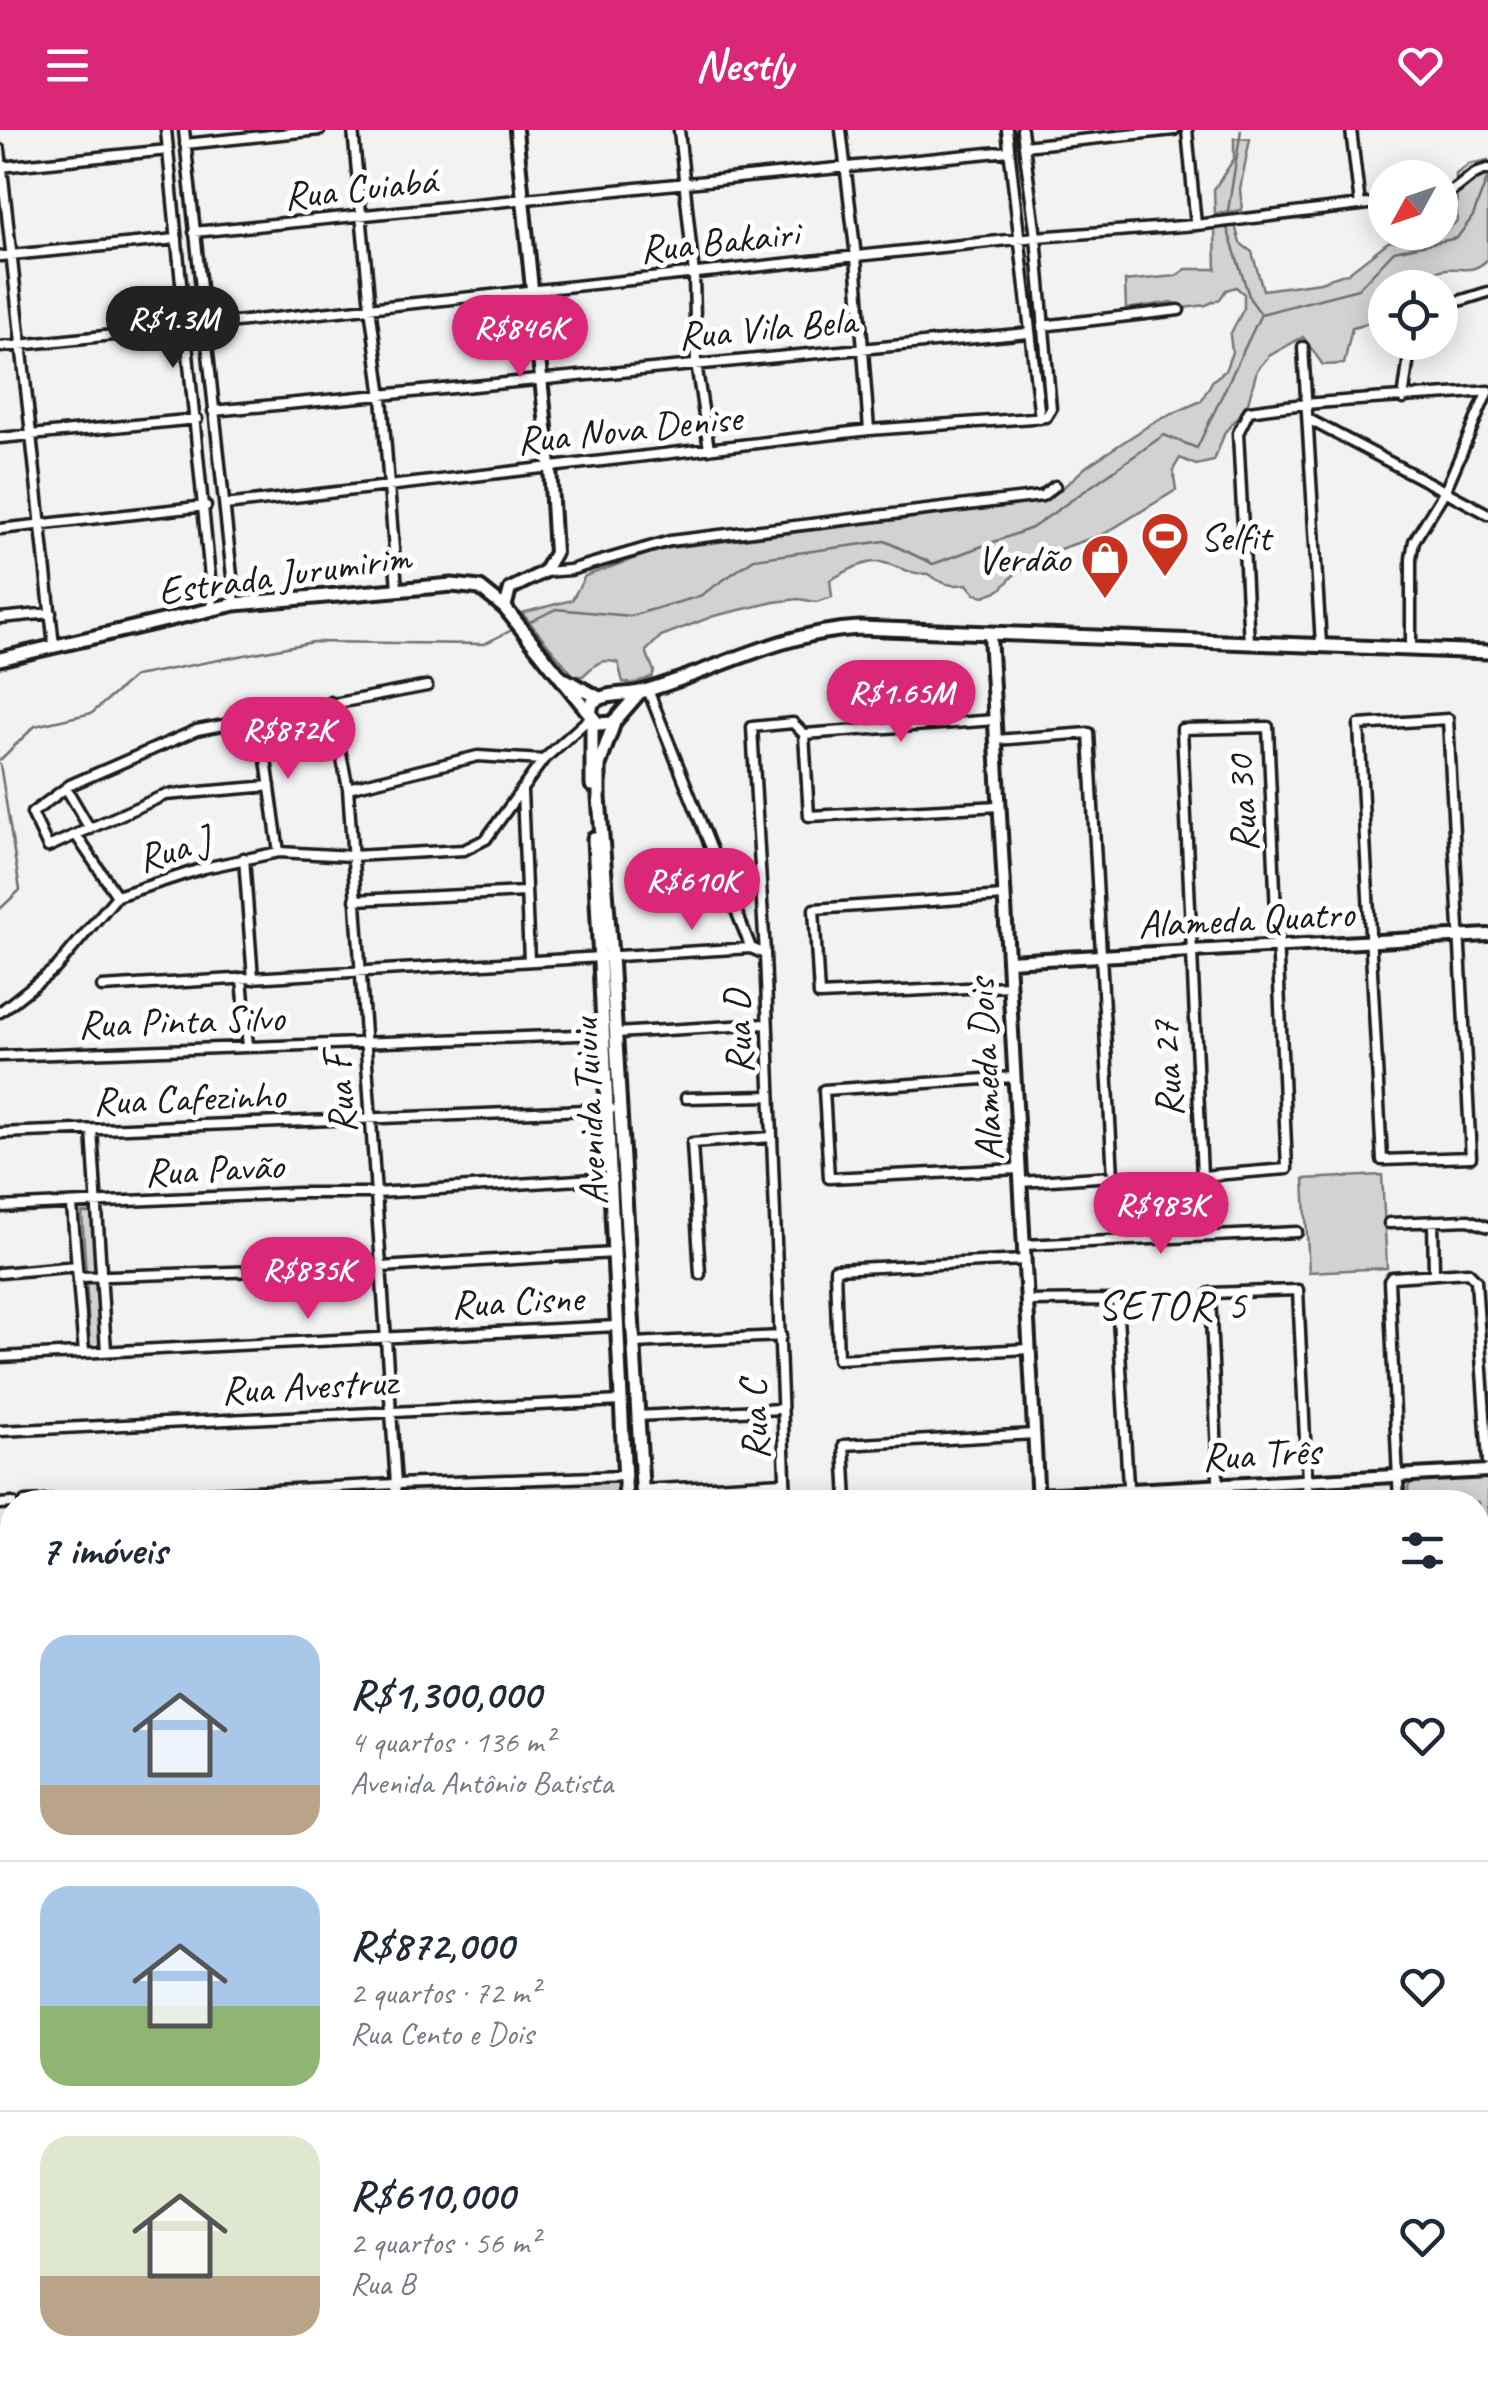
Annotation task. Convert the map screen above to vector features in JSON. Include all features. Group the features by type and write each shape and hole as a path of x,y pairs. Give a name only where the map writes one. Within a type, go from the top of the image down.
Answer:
{"main road":[{"name":"Estrada Jurumirim","path":"0,659 234,604 397,588 480,588 508,611"},
{"path":"508,611 591,717 606,726 644,691"},
{"path":"591,717 592,703 603,697 644,691 793,637 824,630 1488,652"},
{"path":"562,678 617,705 616,719"},
{"name":"Avenida Tuiuiu","path":"591,717 606,956"},
{"name":"Avenida Tuiuiu","path":"616,719 599,765 598,797 614,1109 632,1305 642,1490"},
{"name":"Avenida Tuiuiu","path":"614,1109 610,1178 625,1490"},
{"path":"616,1305 632,1305"}],"street":[{"path":"166,130 206,506 213,608"},
{"path":"184,130 234,604"},
{"path":"185,144 320,130"},
{"path":"353,130 382,397 397,588"},
{"path":"516,130 520,201 550,467 555,552 544,572"},
{"path":"678,130 694,275 696,363 709,450"},
{"path":"841,130 856,257 869,430"},
{"path":"1007,130 1040,418 1048,416 1051,409 1022,130"},
{"path":"1024,146 1174,130"},
{"path":"1187,130 1196,225"},
{"path":"1351,130 1360,204"},
{"path":"0,150 54,646"},
{"path":"1,167 168,150"},
{"name":"Rua Cuiabá","path":"194,232 683,186 1009,150"},
{"path":"1458,188 1478,170 1488,168"},
{"name":"Rua Bakairi","path":"0,347 1036,237 1196,225 1368,203"},
{"path":"0,256 177,239"},
{"path":"1458,301 1488,292"},
{"path":"1042,326 1179,310"},
{"name":"Rua Vila Bela","path":"213,412 1028,332"},
{"path":"1304,348 1321,646"},
{"path":"1403,399 1408,360"},
{"path":"1249,643 1238,433 1249,411 1309,402 1488,391 1445,491 1414,541 1411,648"},
{"name":"Rua Nova Denise","path":"225,504 869,430 1040,418"},
{"path":"0,438 197,419"},
{"path":"1310,420 1488,514"},
{"path":"508,611 510,589 544,572 570,570 670,540 1042,496 1055,486"},
{"path":"0,529 206,506"},
{"path":"0,618 51,613"},
{"name":"Alameda Dois","path":"990,634 1037,1490"},
{"path":"270,786 165,795 48,847 32,813 66,788 196,730 427,686"},
{"path":"644,691 751,948"},
{"name":"Rua F","path":"330,702 348,788 395,1490"},
{"path":"260,716 279,852"},
{"name":"Rua J","path":"0,1012 56,968 117,896 244,858 279,852 352,856 464,850 478,845 542,760 591,717"},
{"path":"995,720 804,734 808,816 1000,806"},
{"path":"1448,720 1471,1157 1382,1160 1368,942 1358,725 1448,720"},
{"name":"Rua D","path":"780,1336 752,727 793,723 804,734"},
{"name":"Rua 30","path":"1189,951 1182,729 1268,727 1278,946"},
{"path":"996,740 1088,733 1102,956 1113,1176 1020,1182"},
{"path":"348,788 478,756 542,760"},
{"path":"66,788 90,829"},
{"path":"522,790 529,961"},
{"path":"76,835 117,896"},
{"path":"244,858 253,979"},
{"path":"356,900 525,892"},
{"path":"1004,896 814,910 819,995 1010,986"},
{"name":"Alameda Quatro","path":"1008,961 1488,935"},
{"name":"Rua 27","path":"1189,951 1202,1176 1287,1169 1278,946"},
{"path":"102,987 751,948 765,954"},
{"path":"242,978 248,1047"},
{"name":"Rua Pinta Silvo","path":"0,1056 365,1045 766,1024"},
{"path":"1014,1077 824,1090 829,1178 1020,1169"},
{"path":"686,1098 769,1096"},
{"name":"Rua Cafezinho","path":"0,1132 614,1109"},
{"path":"92,1130 106,1350"},
{"path":"700,1274 692,1144 772,1138"},
{"name":"Rua Pavão","path":"0,1207 610,1178"},
{"path":"72,1206 84,1354"},
{"path":"1389,1223 1469,1220 1488,1227"},
{"path":"1433,1222 1434,1273"},
{"path":"1024,1245 1296,1232"},
{"path":"79,1277 381,1268 614,1253"},
{"path":"1024,1260 835,1268 838,1359 1029,1349"},
{"path":"0,1272 77,1266"},
{"path":"1398,1490 1389,1281 1397,1276 1468,1272 1476,1280 1488,1461"},
{"path":"1218,1490 1210,1293 1298,1290 1307,1490"},
{"path":"1026,1301 1117,1300 1129,1490"},
{"name":"Rua Cisne","path":"0,1357 617,1326"},
{"path":"633,1343 780,1336"},
{"name":"Rua C","path":"780,1336 785,1490"},
{"name":"Rua Avestruz","path":"0,1431 621,1401"},
{"path":"637,1416 782,1409"},
{"path":"846,1490 844,1445 1034,1434"},
{"name":"Rua Três","path":"1174,1490 1218,1484 1488,1470"},
{"path":"272,1490 624,1476"},
{"path":"703,1490 784,1482"},
{"path":"666,2382 692,2382"}],"shaded area":[{"path":"1234,138 1250,139 1240,189 1242,210 1215,214 1214,189 1234,159"},
{"path":"1488,160 1488,259 1471,269 1368,270 1368,322 1352,328 1344,364 1323,365 1303,337 1269,356 1257,370 1247,406 1225,432 1214,461 1196,465 1180,458 1173,470 1176,490 1104,534 1045,554 1000,590 984,596 975,594 967,584 947,584 928,574 884,563 866,563 830,580 832,597 816,602 774,602 714,616 661,636 646,651 654,671 652,677 633,684 623,682 618,663 612,661 598,663 583,676 574,676 522,613 572,600 585,576 662,549 1038,502 1057,493 1087,466 1154,422 1201,401 1213,380 1225,371 1232,352 1230,335 1244,308 1244,294 1236,287 1206,305 1184,308 1172,302 1126,309 1125,281 1176,276 1186,269 1216,269 1215,229 1235,225 1240,243 1252,252 1263,290 1320,282 1348,273 1378,250 1458,250 1458,172 1469,164"},
{"path":"1382,1175 1387,1268 1309,1272 1304,1179"},
{"path":"82,1213 93,1213 97,1273 86,1274"},
{"path":"86,1278 97,1278 101,1348 90,1348"},
{"path":"1488,1474 1488,1490 1408,1490 1413,1479"},
{"path":"619,1481 620,1490 410,1490"}],"waterway":[{"path":"1227,217 1241,130"},
{"path":"523,625 556,609 630,616 700,596 754,559 885,541 933,564 1032,528 1164,435 1197,448 1261,314 1358,289 1394,251 1457,238 1473,216 1488,176"},
{"path":"1226,225 1250,299 1261,314"},
{"path":"0,760 35,726 92,713 135,676 313,642 484,644 516,628"},
{"path":"0,764 20,890 0,909"}],"place":[{"name":"Selfit","path":"1165,578"},
{"name":"Verdão","path":"1105,600"}],"district":[{"name":"SETOR 5","path":"1173,1304"}]}
